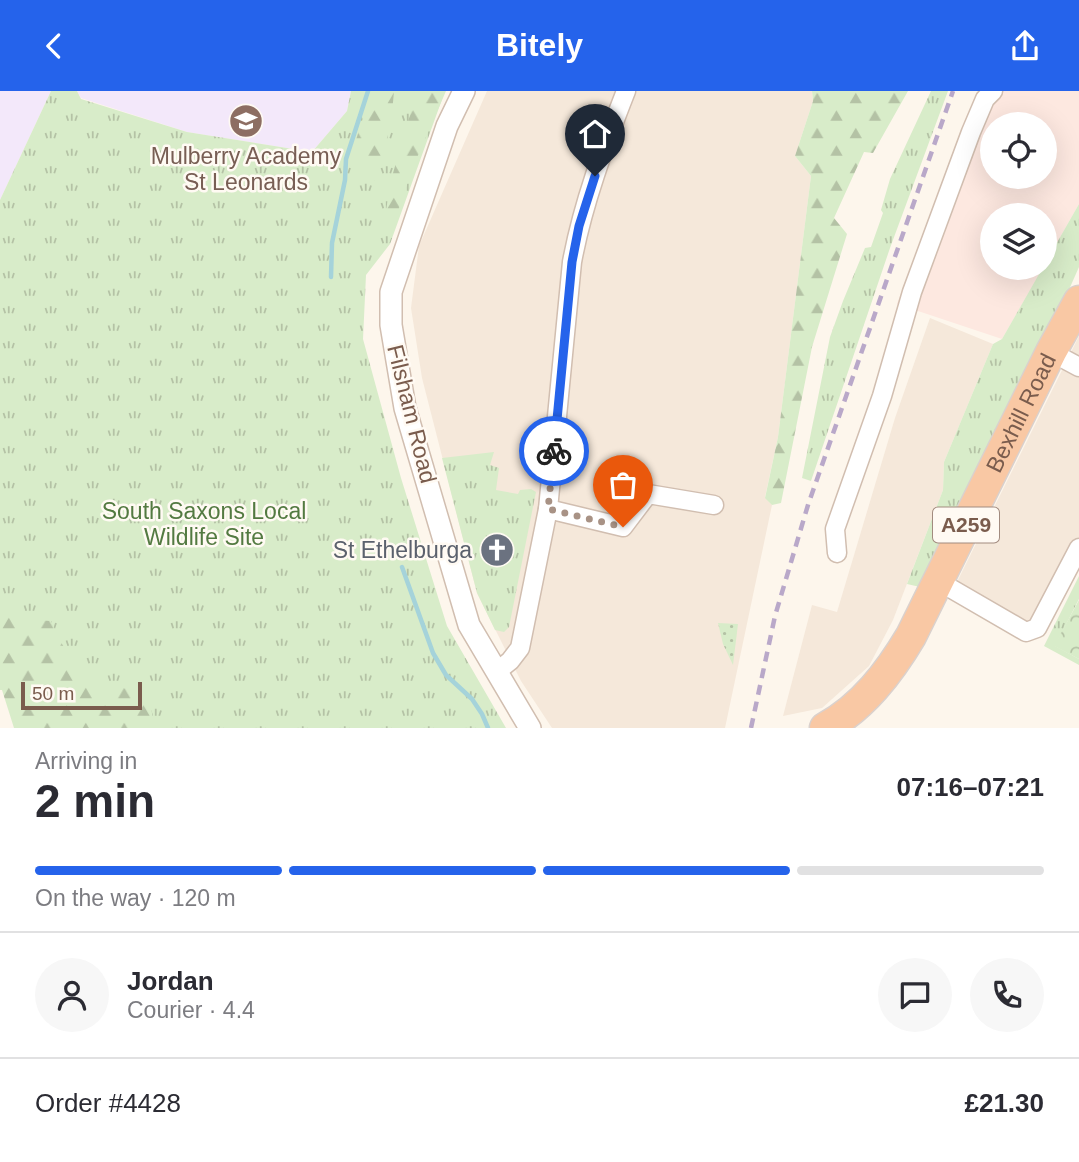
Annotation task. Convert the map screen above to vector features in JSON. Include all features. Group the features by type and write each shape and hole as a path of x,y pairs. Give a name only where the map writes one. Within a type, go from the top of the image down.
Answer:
{"highway":[{"name":"Bexhill Road","path":"825,728 841,719 875,688 906,644 1079,301"}],"street":[{"name":"Filsham Road","path":"464,91 447,127 391,292 391,325 405,408 468,625 530,728"},
{"path":"496,672 510,661 520,648 548,509 572,262 579,226 626,91"},
{"path":"838,553 835,530 882,396 912,292 971,132 985,99 993,91"},
{"path":"1051,352 1079,367"},
{"path":"548,509 623,527 648,494 714,505"},
{"path":"938,581 1026,632 1037,628 1079,548"}],"shaded area":[{"path":"0,91 51,91 0,200"},
{"name":"Mulberry Academy St Leonards","path":"77,91 351,91 347,111 312,152 187,132 81,98"},
{"path":"487,91 812,91 813,101 795,156 811,176 778,437 765,497 772,505 725,728 552,728 521,681 477,593 422,378 411,308 419,246"},
{"path":"982,91 1079,91 1079,204 1057,243 1057,203 980,203 980,280 1036,280 1002,339 897,304 974,99"},
{"path":"930,318 993,344 944,462 943,490 893,620 869,666 822,708 783,716 812,605 837,612 895,418"},
{"path":"1079,336 1079,537 1029,640 951,594"}],"green space":[{"name":"South Saxons Local Wildlife Site","path":"51,91 77,91 81,99 187,132 312,152 347,111 351,91 445,91 390,244 366,275 363,339 401,478 447,626 506,728 20,728 0,659 0,200"},
{"path":"376,91 394,91 391,125 374,181 365,177 355,143 370,96"},
{"path":"417,91 446,91 413,167 397,214 391,220 385,217 391,180"},
{"path":"812,91 908,91 873,153 864,152 834,218 847,234 812,347 781,503 772,505 765,498 778,437 811,176 795,156 813,101"},
{"path":"931,91 948,91 890,248 811,481 802,478 830,337 865,248 871,247 883,213 881,210 890,179"},
{"path":"1079,204 1079,267 1049,335 920,587 907,584 943,490 944,462 993,344 1002,339 1036,280 1057,280 1057,243"},
{"path":"494,452 490,465 499,468 496,490 518,494 520,490 531,489 536,492 509,627 504,632 495,630 477,593 442,458"},
{"path":"1079,576 1079,599 1055,646 1079,659 1079,665 1044,646"},
{"path":"0,599 22,617 51,621 60,641 80,671 98,686 134,689 150,701 153,719 150,728 14,728 0,690"},
{"path":"1079,600 1079,659 1054,646"},
{"path":"718,623 738,624 733,665 723,644"}],"waterway":[{"path":"331,277 332,243 345,180 346,159 368,91"},
{"path":"402,567 433,653 446,675 472,699 488,728"}],"railway":[{"path":"751,728 775,616 808,505 953,91"}],"way so far":[{"path":"554,451 548,509 623,527"}],"place":[{"name":"Mulberry Academy St Leonards","path":"246,121"},
{"name":"St Ethelburga","path":"497,550"}],"route":[{"path":"554,451 572,262 579,226 595,176"}]}
